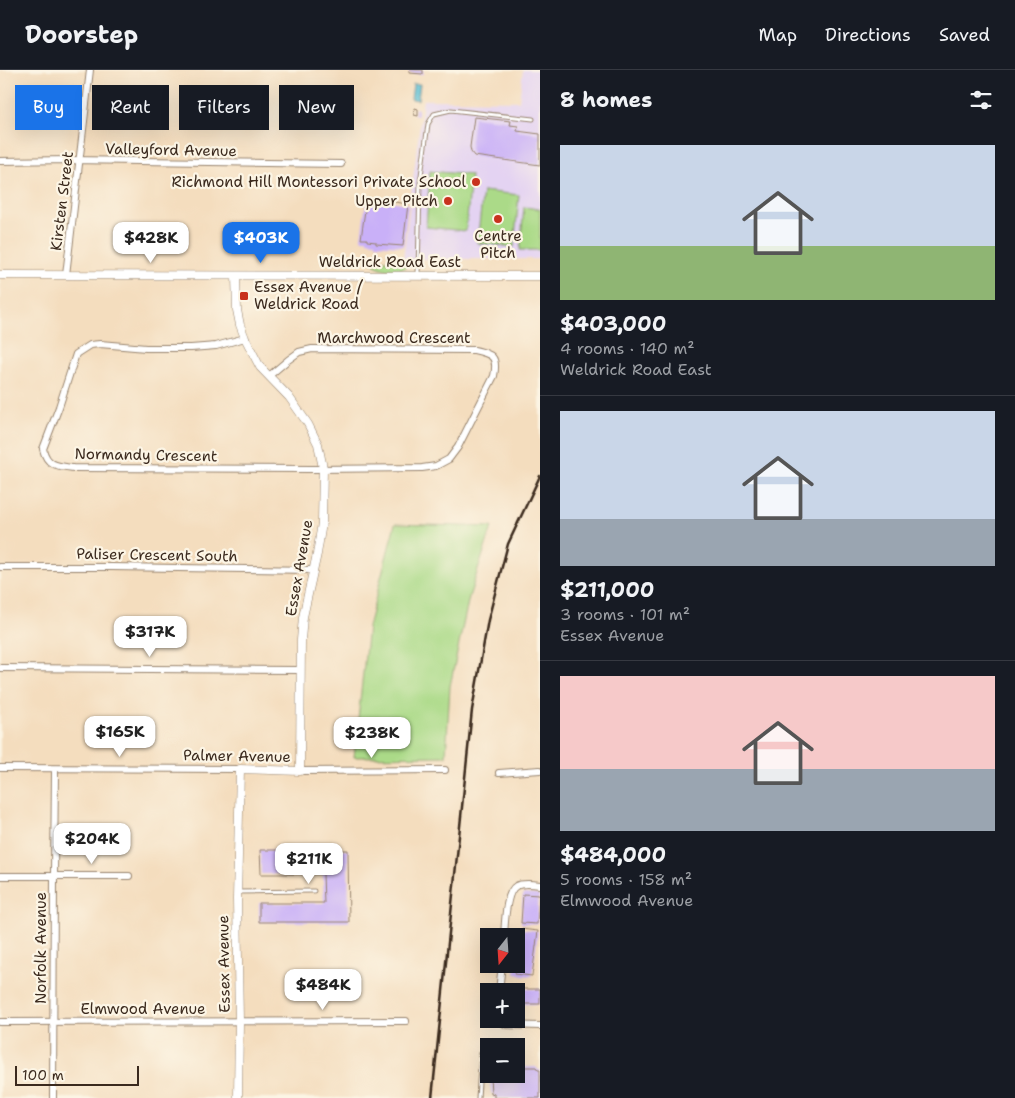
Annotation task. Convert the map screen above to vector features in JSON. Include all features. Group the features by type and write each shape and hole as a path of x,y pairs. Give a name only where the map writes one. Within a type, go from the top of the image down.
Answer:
{"street":[{"name":"Kirsten Street","path":"66,275 90,70"},
{"name":"Valleyford Avenue","path":"0,161 341,164"},
{"name":"Weldrick Road East","path":"0,275 540,276"},
{"name":"Essex Avenue","path":"236,276 237,310 245,338 260,367 289,397 308,424 318,444 323,468 322,523 303,617 301,640 300,771"},
{"name":"Normandy Crescent","path":"245,338 216,346 191,348 146,348 100,344 83,348 76,354 59,407 43,448 44,456 49,462 73,468 323,468"},
{"name":"Marchwood Crescent","path":"269,376 299,352 312,349 474,350 488,353 494,359 496,366 494,376 458,447 449,459 436,466 422,468 323,468"},
{"name":"Paliser Crescent South","path":"0,567 112,566 313,570"},
{"path":"0,668 300,670"},
{"name":"Palmer Avenue","path":"0,768 300,771 444,770"},
{"name":"Norfolk Avenue","path":"53,1098 55,769"},
{"name":"Essex Avenue","path":"238,1098 237,892 240,769"},
{"path":"499,773 540,770"},
{"path":"0,876 130,876"},
{"path":"505,928 508,899 511,890 516,886 527,884 540,885"},
{"name":"Elmwood Avenue","path":"0,1022 406,1021"},
{"path":"525,1026 540,1026"}],"lane":[{"path":"418,275 420,183 428,124 434,114 452,110 533,119"},
{"path":"237,892 314,891"},
{"path":"478,1098 480,1068"}],"shaded area":[{"name":"Richmond Hill Montessori Private School","path":"523,70 540,70 540,259 403,259 423,100 519,101"}],"green space":[{"name":"Upper Pitch","path":"430,171 471,175 466,231 426,227"},
{"name":"Centre Pitch","path":"483,191 519,195 514,247 477,243"},
{"path":"524,207 540,209 540,250 520,250"},
{"path":"369,260 411,260 406,267 392,270 378,267"},
{"path":"395,524 492,527 469,597 450,686 446,756 354,757 368,627"}],"water":[{"path":"413,84 420,84 418,100 411,99"}],"building":[{"path":"409,70 423,70 423,74 409,73"},
{"path":"415,108 418,109 418,116 414,115"},
{"name":"Richmond Hill Montessori Private School","path":"474,117 511,121 510,125 518,126 517,131 540,134 540,165 474,156 470,147"},
{"path":"373,198 408,204 403,246 376,244 376,242 367,241 367,239 361,239 366,203 371,204"},
{"path":"260,850 348,850 349,922 259,922 259,903 324,903 323,874 261,874"},
{"path":"523,894 539,895 537,924 521,923"},
{"path":"525,929 538,931 532,976 515,974 525,973"},
{"path":"525,989 540,989 540,1004 525,1004"},
{"path":"525,1067 536,1067 540,1070 540,1098 494,1098 494,1094 491,1093 490,1083 525,1083"}],"railway":[{"path":"432,1098 472,710 488,620 508,544 540,476"}],"place":[{"name":"Richmond Hill Montessori Private School","path":"476,182"},
{"name":"Upper Pitch","path":"448,201"},
{"name":"Centre Pitch","path":"498,219"},
{"name":"Essex Avenue / Weldrick Road","path":"244,296"}]}
